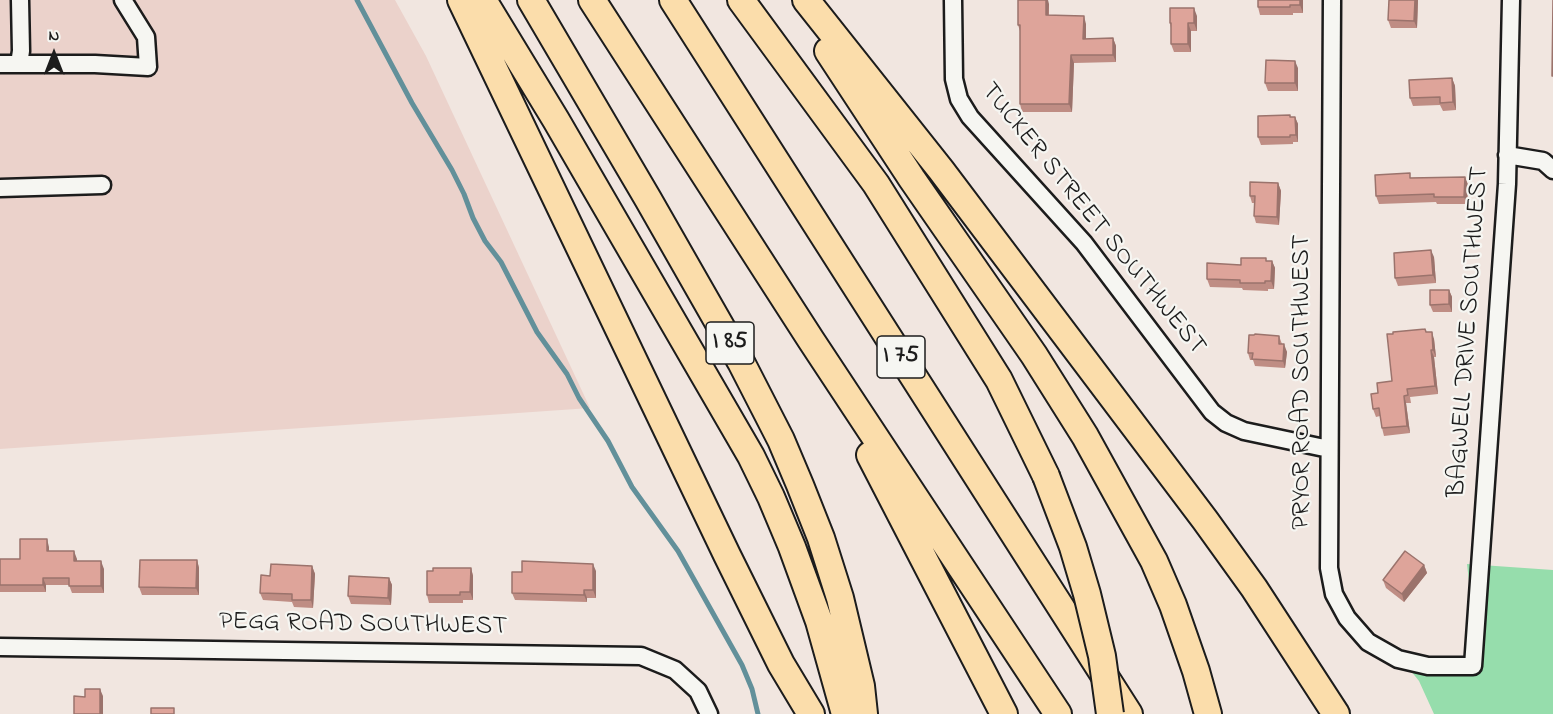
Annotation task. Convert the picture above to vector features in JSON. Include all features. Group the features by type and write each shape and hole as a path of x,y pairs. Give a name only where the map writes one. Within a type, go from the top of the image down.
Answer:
{"highway":[{"path":"461,0 727,555 781,664 811,714"},
{"path":"483,0 568,140 723,406 771,497 819,621 846,714"},
{"name":"I 85","path":"531,0 741,362 781,440 821,537 840,598 861,686 864,714"},
{"name":"I 75","path":"592,0 811,340 1058,714"},
{"name":"I 75","path":"673,0 1129,714"},
{"path":"741,0 882,194 999,380 1046,476 1073,547 1102,656 1110,714"},
{"path":"797,0 835,62 1034,355 1085,436 1154,561 1177,616 1208,714"},
{"path":"807,0 948,180 1198,510 1254,588 1336,714"},
{"path":"811,340 1004,714"},
{"path":"1254,588 1287,642 1324,714"}],"street":[{"path":"19,64 20,0"},
{"path":"0,64 95,64 148,67 146,37 123,0"},
{"name":"TUCKER STREET SOUTHWEST","path":"953,0 954,79 959,99 970,117 1084,243 1212,412 1226,423 1244,431 1329,449"},
{"name":"PRYOR ROAD SOUTHWEST","path":"1332,0 1329,568 1334,594 1347,618 1368,642 1398,659 1428,666 1473,666"},
{"name":"BAGWELL DRIVE SOUTHWEST","path":"1473,666 1507,184 1511,0"},
{"path":"1507,155 1543,161 1553,170"},
{"path":"0,188 102,186"},
{"name":"PEGG ROAD SOUTHWEST","path":"0,647 641,656 675,670 698,691 707,710"}],"shaded area":[{"path":"0,0 395,0 426,56 590,408 0,449"}],"green space":[{"path":"1467,564 1553,570 1553,714 1434,714 1419,681 1411,671 1478,661"}],"building":[{"path":"1018,0 1046,0 1046,15 1084,16 1083,39 1113,38 1113,55 1071,55 1069,104 1020,104"},
{"path":"1258,0 1300,0 1300,5 1258,7"},
{"path":"1389,0 1415,0 1414,21 1388,20"},
{"path":"1553,0 1553,76 1552,76"},
{"path":"1170,8 1194,8 1194,23 1188,23 1188,44 1171,44"},
{"path":"1266,60 1295,61 1295,83 1265,83"},
{"path":"1452,78 1453,102 1440,103 1440,97 1410,98 1409,80"},
{"path":"1290,115 1290,117 1295,117 1296,135 1258,137 1258,116"},
{"path":"1410,173 1410,178 1465,177 1464,197 1434,197 1434,194 1376,196 1375,175"},
{"path":"1250,182 1278,183 1277,217 1254,216 1255,196 1250,196"},
{"path":"1431,250 1433,275 1395,278 1394,253"},
{"path":"1241,258 1266,258 1266,261 1272,261 1271,281 1240,283 1240,280 1207,279 1207,263 1241,265"},
{"path":"1430,290 1449,290 1449,304 1430,305"},
{"path":"1425,329 1426,332 1432,332 1433,350 1431,350 1435,386 1407,389 1408,395 1404,396 1407,426 1382,428 1379,408 1373,409 1371,394 1378,393 1377,383 1392,381 1387,334"},
{"path":"1249,335 1279,336 1279,344 1284,344 1283,361 1252,359 1253,353 1248,353"},
{"path":"20,539 47,539 47,551 74,551 74,561 101,561 101,586 69,586 69,578 43,578 43,585 0,585 0,559 20,559"},
{"path":"1405,551 1424,565 1402,594 1383,580"},
{"path":"140,560 197,560 196,588 139,587"},
{"path":"522,561 593,564 593,590 584,590 584,595 512,593 512,572 522,572"},
{"path":"271,564 312,566 311,600 292,600 292,594 260,593 261,575 270,576"},
{"path":"433,568 471,568 470,592 460,592 460,595 427,595 427,571 433,571"},
{"path":"349,576 389,578 388,598 348,596"},
{"path":"85,689 100,689 100,714 74,714 74,696 85,697"},
{"path":"151,708 174,708 174,714 151,714"}],"waterway":[{"path":"357,0 412,103 452,170 485,241 501,262 537,332 567,374 579,398 608,441 632,487 678,551 742,665 752,689 758,714"}]}
